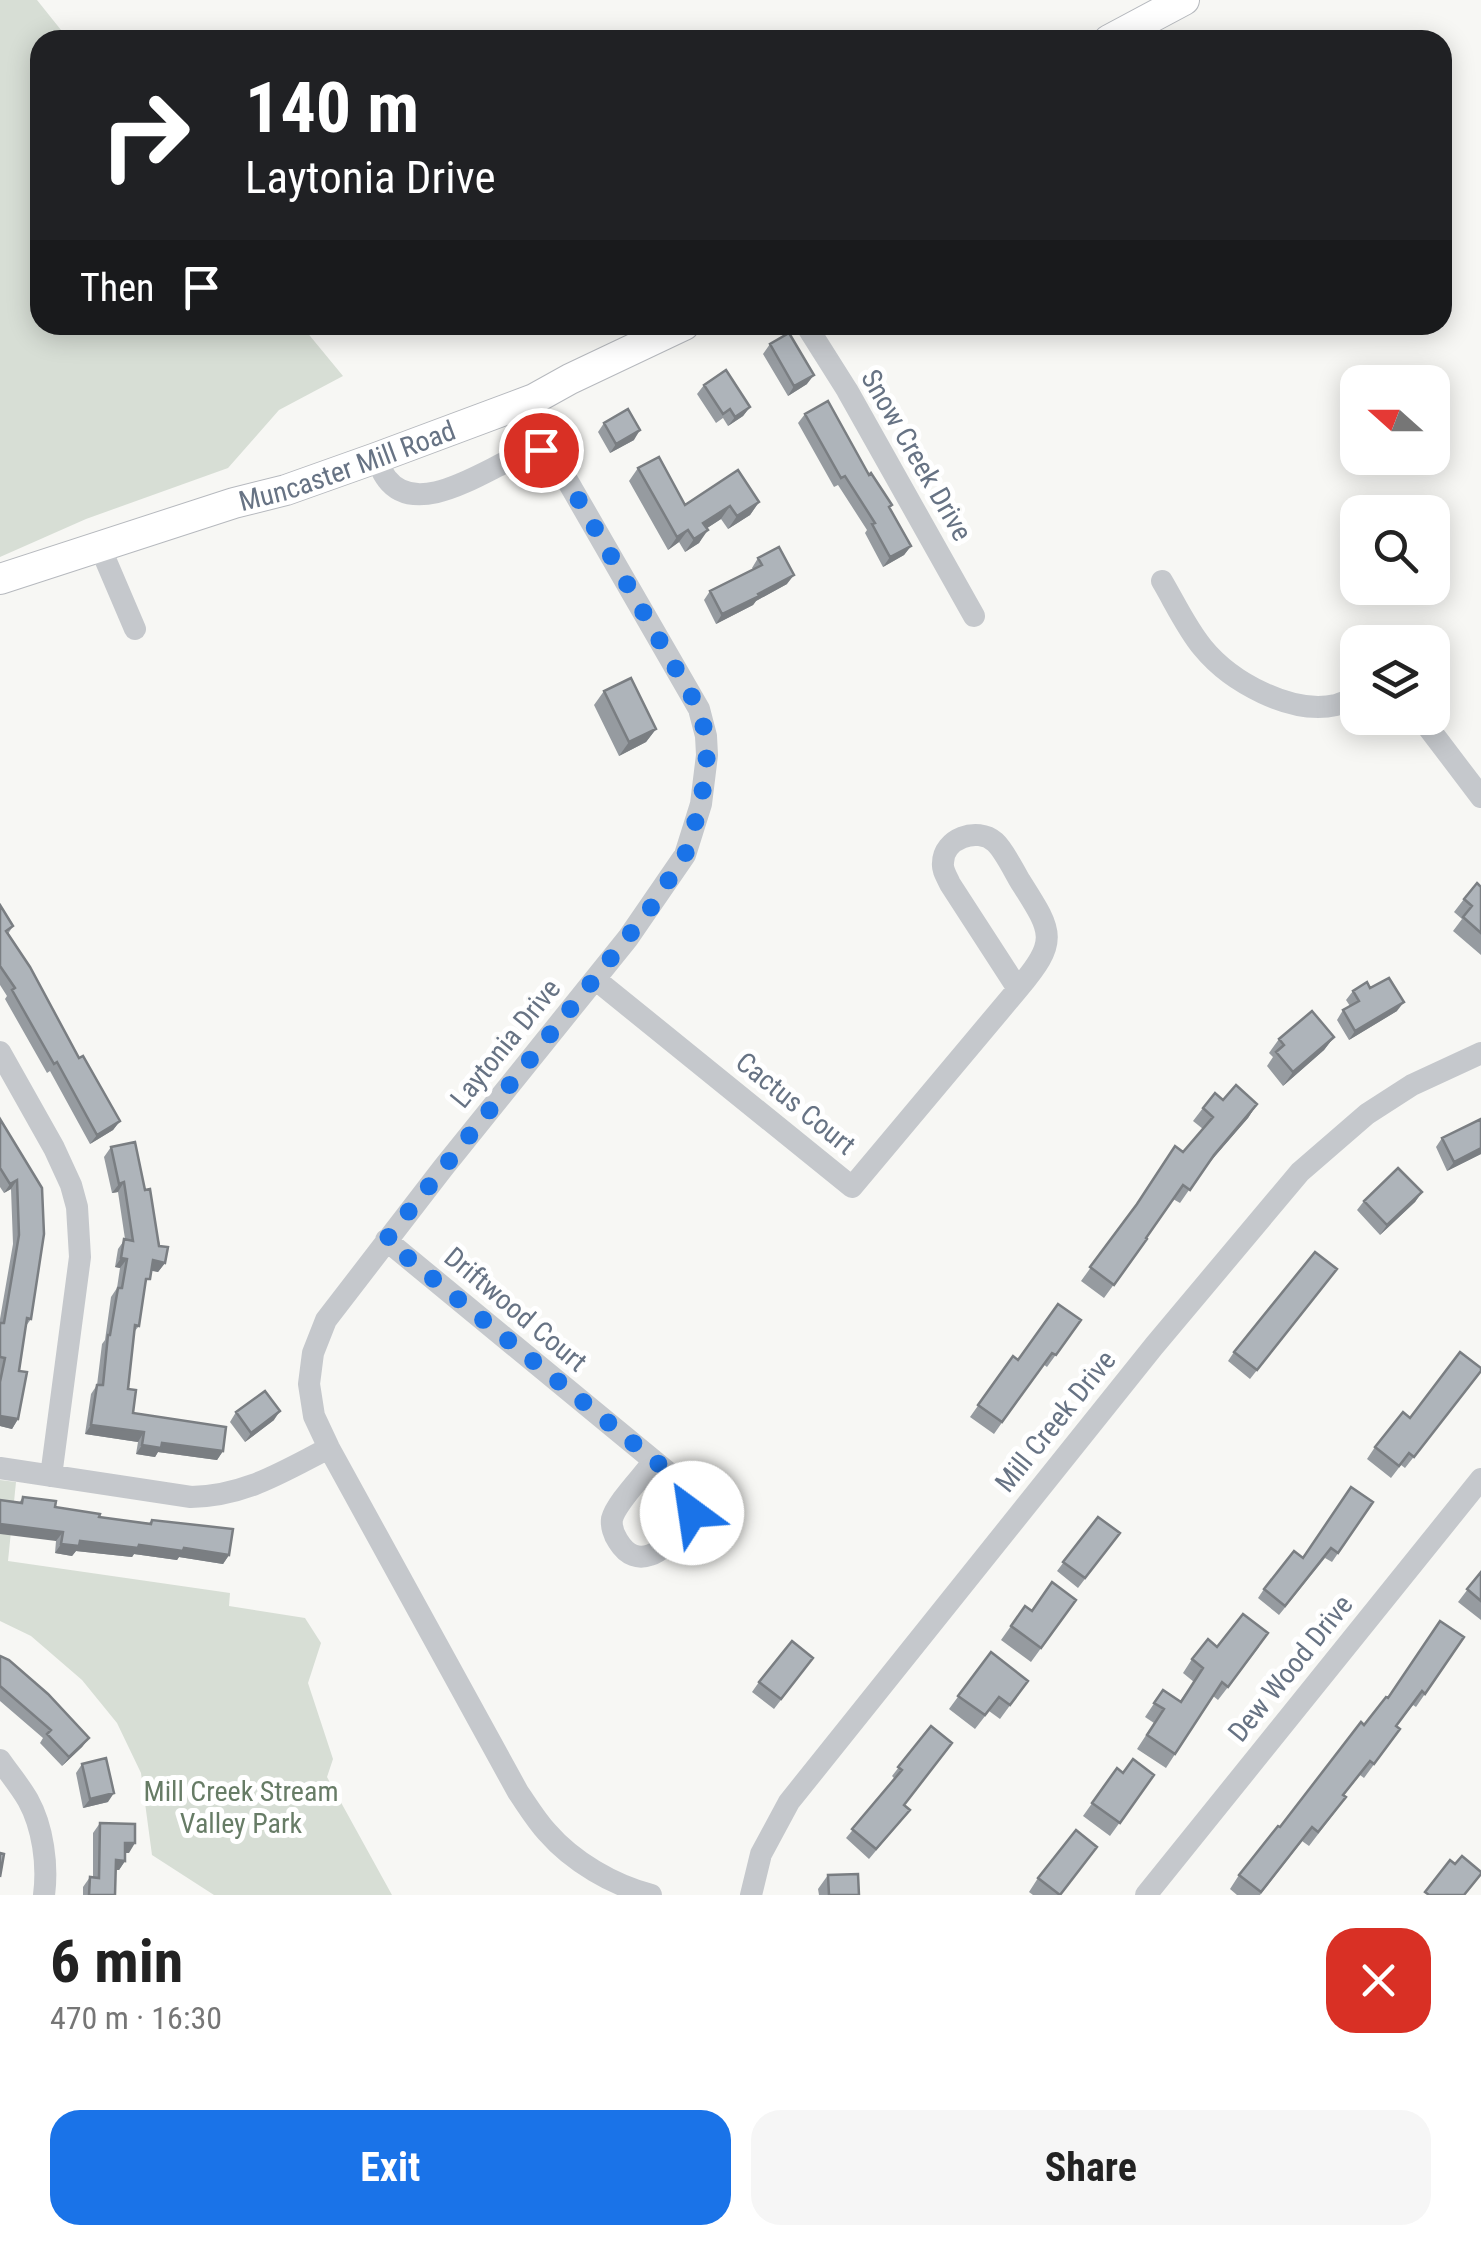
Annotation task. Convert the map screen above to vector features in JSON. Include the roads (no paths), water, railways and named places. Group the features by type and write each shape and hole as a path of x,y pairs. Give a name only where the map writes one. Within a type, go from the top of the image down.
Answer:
{"main road":[{"path":"1128,30 1184,0"},
{"name":"Muncaster Mill Road","path":"0,579 376,458 534,399 663,335"}],"street":[{"name":"Snow Creek Drive","path":"812,335 974,616"},
{"name":"Laytonia Drive","path":"376,458 388,481 404,493 423,496 525,453 541,450 552,454 699,709 706,736 701,804 685,855 628,938 326,1320 314,1353 309,1384 314,1416 329,1448 518,1792 546,1832 574,1858 610,1879 651,1895"},
{"path":"100,546 136,629"},
{"path":"1162,581 1202,646 1226,672 1276,700 1302,705 1340,703"},
{"path":"1434,735 1481,796"},
{"name":"Cactus Court","path":"594,978 852,1187 1039,964 1047,947 1046,922 994,841 976,834 956,840 946,849 942,866 1018,989"},
{"path":"0,1052 72,1184 77,1207 80,1257 51,1476"},
{"name":"Mill Creek Drive","path":"751,1895 762,1854 789,1802 1142,1361 1300,1172 1366,1114 1412,1085 1481,1053"},
{"name":"Driftwood Court","path":"386,1240 653,1462"},
{"path":"0,1468 190,1497 217,1496 256,1485 329,1448"},
{"name":"Dew Wood Drive","path":"1146,1895 1481,1479"},
{"path":"0,1760 28,1800 40,1829 47,1879 44,1895"}],"park label":[{"name":"Mill Creek Stream Valley Park","path":"241,1807"}]}
